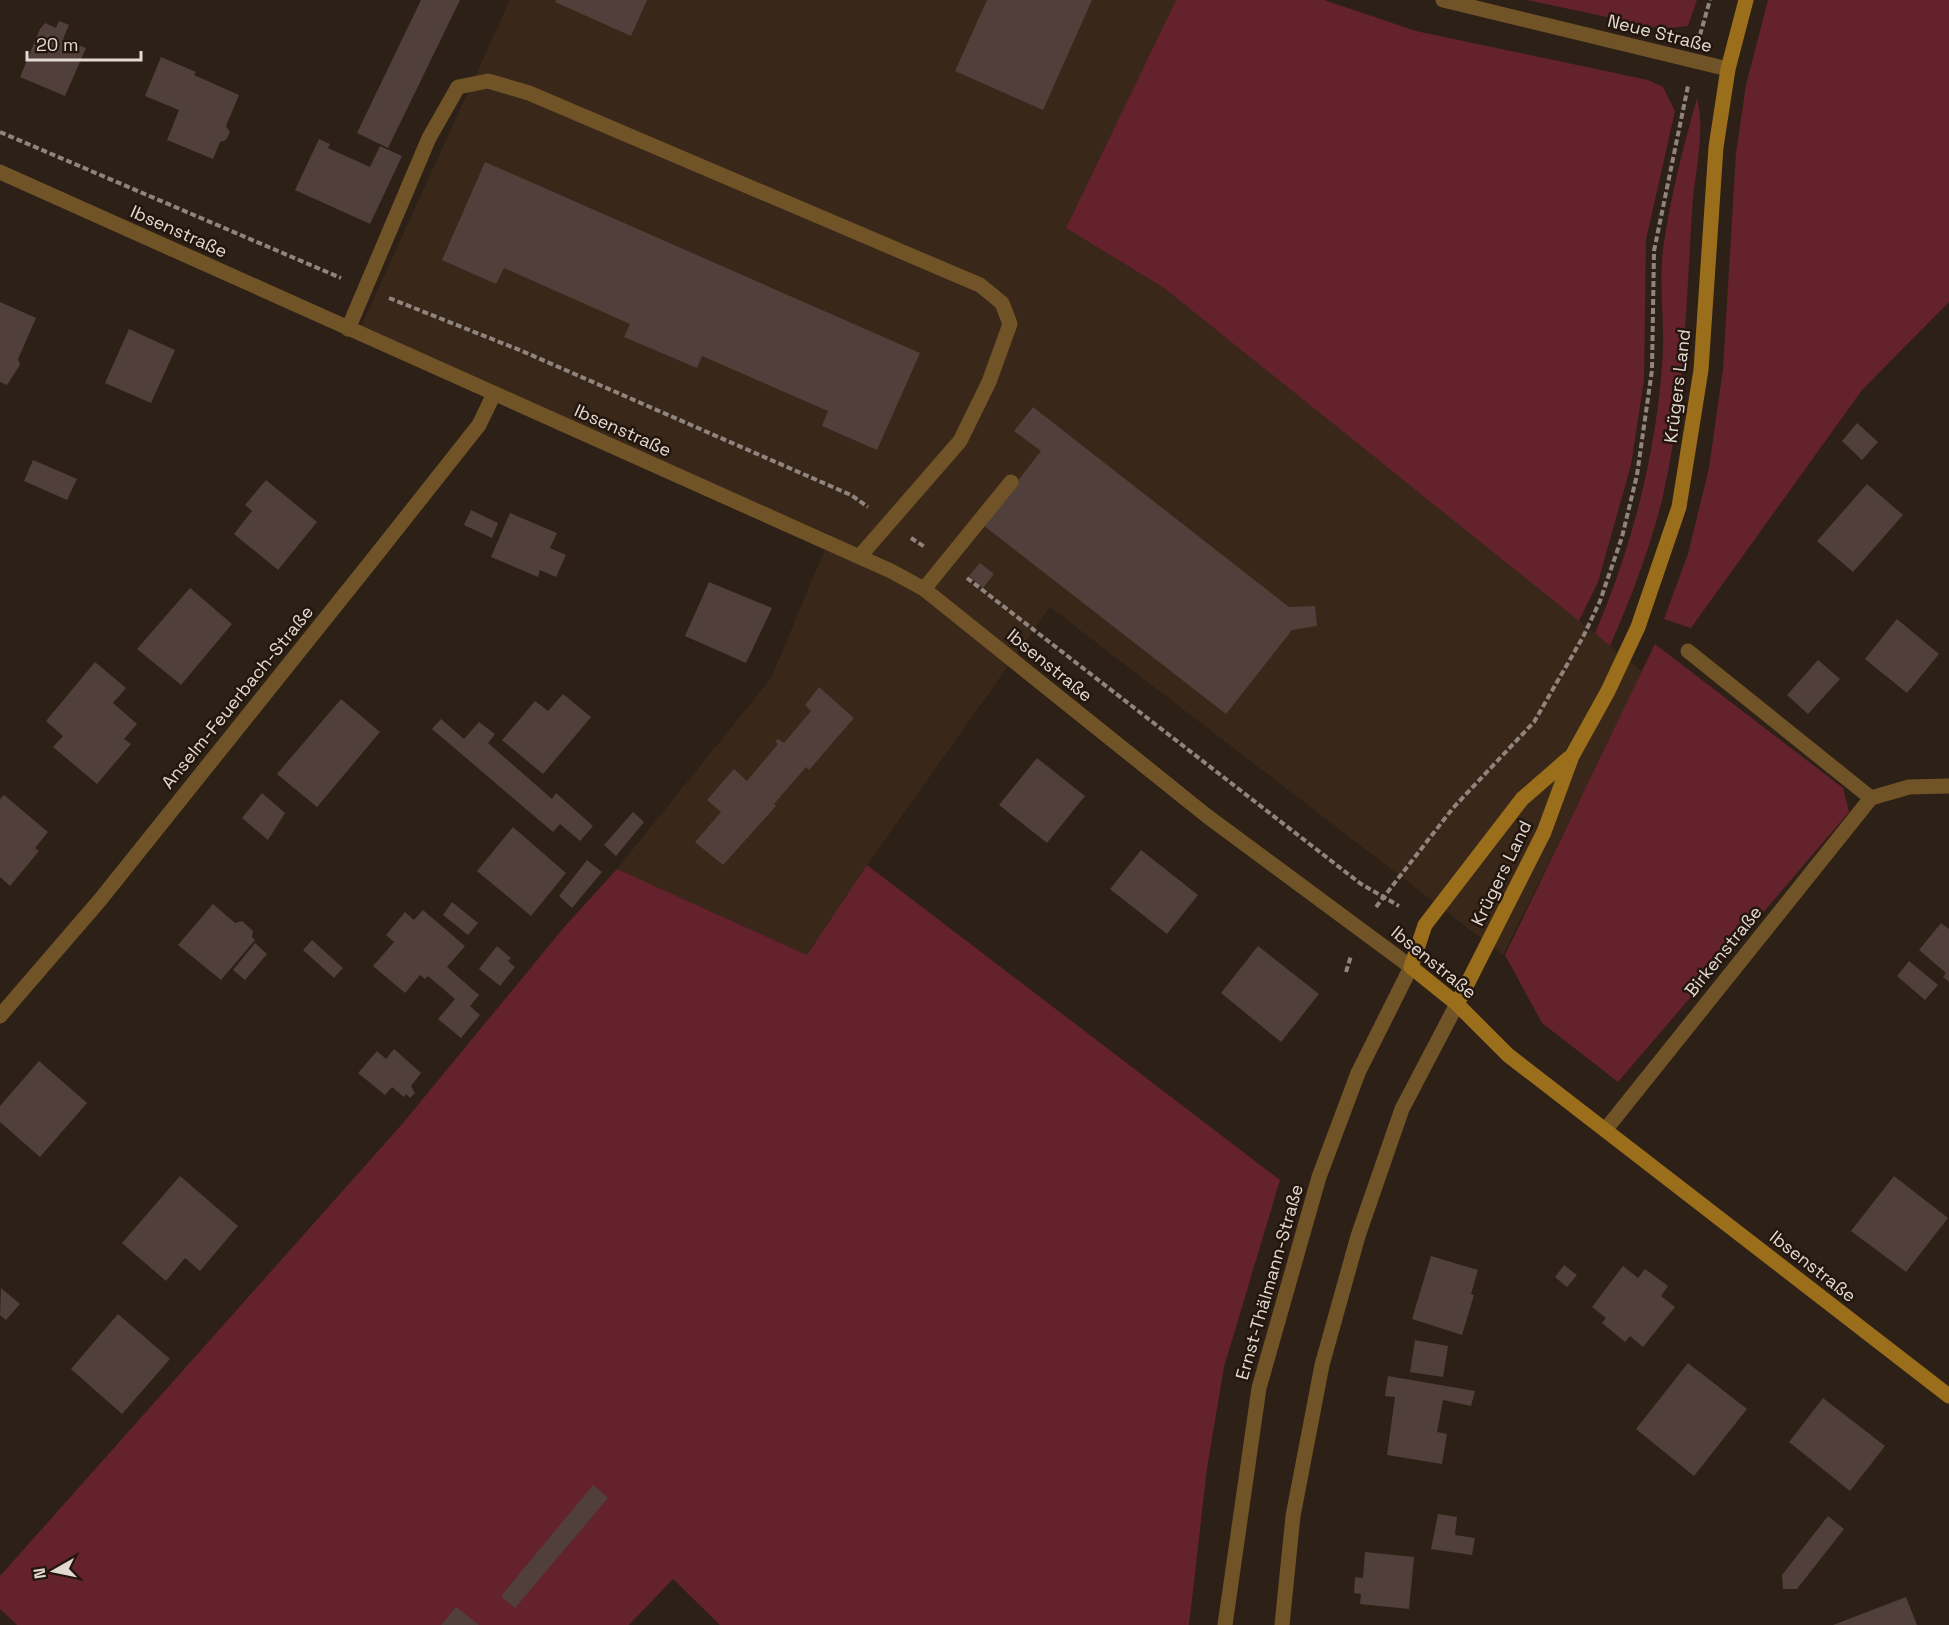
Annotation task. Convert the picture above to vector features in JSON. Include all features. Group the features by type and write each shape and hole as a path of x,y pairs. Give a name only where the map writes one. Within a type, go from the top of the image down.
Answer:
{"street":[{"name":"Neue Straße","path":"1443,0 1728,69"},
{"name":"Krügers Land","path":"1457,1004 1544,832 1572,756 1608,691 1638,627 1679,507 1701,370 1716,147 1728,69 1746,0"},
{"path":"348,329 429,138 446,107 458,87 488,81 529,93 980,285 1002,303 1010,324 989,382 960,441 860,556"},
{"name":"Ibsenstraße","path":"0,172 860,556 924,589 1207,816 1412,967 1457,1004 1508,1054 1949,1396"},
{"name":"Anselm-Feuerbach-Straße","path":"0,1016 100,900 380,550 479,425 494,394"},
{"path":"924,589 1011,482"},
{"path":"1688,651 1871,798 1909,787 1949,786"},
{"name":"Krügers Land","path":"1412,967 1425,926 1522,799 1572,756"},
{"name":"Birkenstraße","path":"1606,1129 1871,798"},
{"name":"Ernst-Thälmann-Straße","path":"1225,1625 1259,1388 1271,1343 1319,1177 1358,1073 1412,967"},
{"path":"1282,1625 1293,1516 1322,1365 1358,1236 1402,1109 1457,1004"}],"path":[{"path":"1346,972 1360,929 1453,808 1534,722 1583,637 1600,601 1622,537 1637,474 1653,370 1654,251 1693,61 1710,0"}],"shaded area":[{"path":"510,0 1176,0 1066,228 1164,288 1643,672 1503,955 1050,607 867,865 807,955 617,869 771,678 831,535 494,394 358,333"},
{"path":"1176,0 1324,0 1416,31 1648,80 1663,87 1675,111 1646,240 1644,380 1631,465 1598,582 1579,621 1164,288 1066,228"},
{"path":"1527,0 1697,0 1688,26 1663,29"},
{"path":"1768,0 1949,0 1949,302 1862,390 1691,628 1664,619 1688,554 1709,468 1723,369 1736,153 1746,85"},
{"path":"1697,98 1700,140 1693,197 1683,356 1675,428 1662,500 1651,538 1610,646 1595,633 1609,600 1632,530 1656,423 1663,350 1661,275 1663,250 1677,173"},
{"path":"1655,644 1843,788 1849,812 1618,1082 1542,1023 1505,955"},
{"path":"867,865 1280,1180 1224,1367 1207,1468 1189,1625 720,1625 673,1579 629,1625 17,1625 0,1609 0,1576 403,1123 566,925 617,869 807,955"}],"building":[{"path":"421,0 460,0 388,148 357,133"},
{"path":"556,0 647,0 631,36 555,2"},
{"path":"987,0 1092,0 1043,110 955,71"},
{"path":"59,21 69,25 63,39 86,48 65,96 20,77 40,29 45,23 56,28"},
{"path":"161,57 196,72 194,75 239,95 226,126 230,132 226,140 220,142 213,159 167,140 179,110 145,96"},
{"path":"319,139 330,144 328,148 370,167 380,146 402,156 370,224 295,190"},
{"path":"485,162 920,353 877,450 822,426 828,411 702,356 697,368 624,337 630,324 504,268 496,284 442,260"},
{"path":"0,302 36,318 18,359 20,365 7,385 0,382"},
{"path":"129,329 175,350 151,403 105,383"},
{"path":"1033,407 1289,607 1315,606 1317,626 1292,630 1226,714 983,525 1041,451 1014,431"},
{"path":"1857,423 1878,442 1862,460 1842,441"},
{"path":"33,460 77,479 67,500 24,481"},
{"path":"266,480 317,522 278,570 234,534 252,511 245,505"},
{"path":"1867,484 1903,515 1853,572 1817,541"},
{"path":"471,510 498,523 492,538 464,525"},
{"path":"510,513 557,533 550,548 566,555 556,577 540,570 538,577 491,557"},
{"path":"980,563 994,574 983,588 969,576"},
{"path":"709,582 772,608 746,663 685,636"},
{"path":"190,588 232,624 181,685 137,649"},
{"path":"1897,619 1939,654 1907,693 1865,659"},
{"path":"1818,660 1840,679 1808,714 1787,695"},
{"path":"95,662 126,688 113,703 137,724 124,739 131,744 97,784 53,747 63,736 46,721"},
{"path":"819,687 854,718 809,770 806,767 774,804 776,806 723,865 695,842 721,812 707,800 734,769 747,781 778,744 775,741 778,739 784,743 811,711 805,705"},
{"path":"563,694 591,717 543,774 502,740 535,701 548,711"},
{"path":"341,699 380,732 317,807 277,774"},
{"path":"441,719 464,739 479,722 495,734 488,743 552,799 556,793 593,826 580,841 560,824 553,832 432,729"},
{"path":"1037,758 1085,796 1047,843 999,805"},
{"path":"262,793 285,813 268,840 242,818"},
{"path":"4,795 48,832 35,848 39,851 10,886 0,877 0,799"},
{"path":"633,812 644,822 616,856 604,845"},
{"path":"513,827 566,873 531,916 477,871"},
{"path":"1141,850 1198,895 1167,934 1110,889"},
{"path":"587,860 602,872 572,908 559,896"},
{"path":"452,902 478,923 468,935 443,915"},
{"path":"213,904 235,923 242,921 253,931 252,937 255,940 221,980 178,945"},
{"path":"423,910 465,946 447,967 479,995 470,1006 480,1015 461,1038 438,1019 455,999 428,976 425,979 420,975 405,993 373,966 394,942 386,935 405,912 414,920"},
{"path":"1941,923 1949,929 1949,982 1943,977 1946,973 1919,950"},
{"path":"312,940 343,968 334,978 303,950"},
{"path":"255,943 267,954 245,980 233,970"},
{"path":"497,946 511,958 508,961 515,967 500,986 479,969"},
{"path":"1258,946 1319,994 1281,1042 1221,993"},
{"path":"1909,961 1938,985 1925,1000 1897,976"},
{"path":"394,1049 421,1073 411,1086 415,1093 410,1098 406,1094 404,1097 392,1087 385,1095 358,1073 377,1051 386,1059"},
{"path":"39,1061 87,1103 40,1157 0,1122 0,1106"},
{"path":"180,1176 238,1226 200,1271 185,1258 166,1281 122,1243"},
{"path":"1894,1176 1948,1218 1906,1272 1851,1231"},
{"path":"1431,1256 1478,1270 1471,1294 1474,1295 1462,1335 1412,1319"},
{"path":"1564,1265 1577,1275 1567,1287 1555,1277"},
{"path":"1623,1266 1638,1278 1645,1269 1668,1286 1661,1296 1675,1307 1643,1347 1630,1336 1625,1342 1602,1323 1606,1318 1592,1307"},
{"path":"1,1288 20,1304 6,1320 0,1315"},
{"path":"118,1314 170,1359 122,1414 71,1369"},
{"path":"1415,1340 1448,1346 1443,1377 1410,1372"},
{"path":"1688,1363 1747,1409 1694,1476 1636,1429"},
{"path":"1388,1376 1475,1391 1471,1406 1443,1400 1437,1432 1447,1434 1442,1464 1387,1455 1395,1397 1385,1396"},
{"path":"1823,1398 1885,1446 1850,1491 1789,1442"},
{"path":"593,1485 608,1498 515,1608 501,1596"},
{"path":"1438,1514 1457,1517 1455,1535 1475,1538 1472,1555 1431,1549"},
{"path":"1828,1516 1844,1529 1797,1589 1783,1589 1782,1575"},
{"path":"1365,1552 1414,1557 1409,1609 1360,1604 1361,1594 1354,1593 1355,1577 1363,1578"},
{"path":"1906,1597 1917,1625 1833,1625"},
{"path":"456,1607 479,1625 441,1625"}]}
